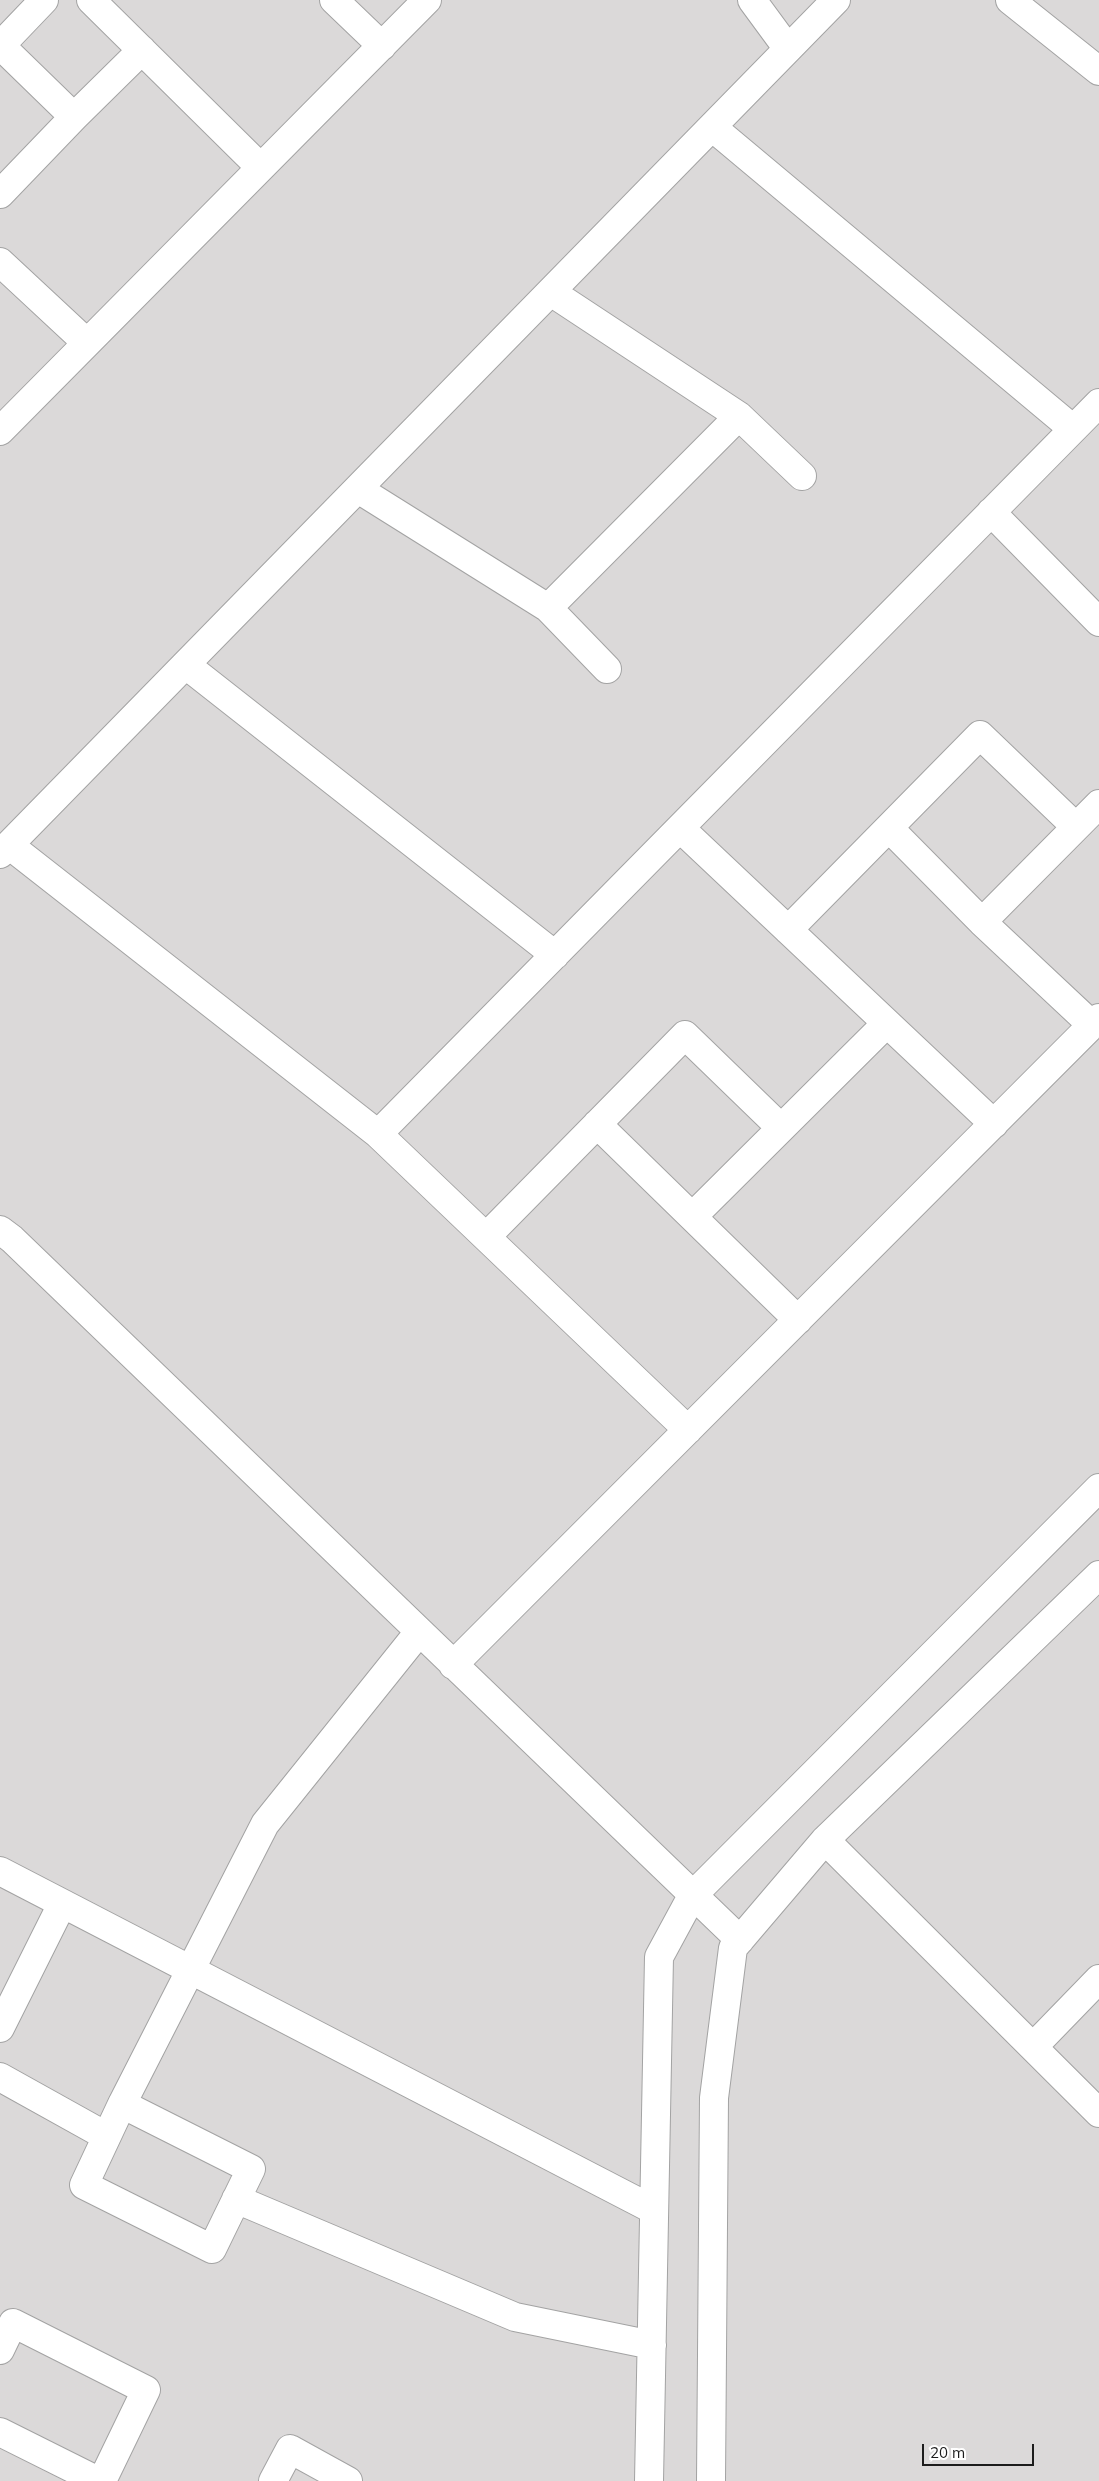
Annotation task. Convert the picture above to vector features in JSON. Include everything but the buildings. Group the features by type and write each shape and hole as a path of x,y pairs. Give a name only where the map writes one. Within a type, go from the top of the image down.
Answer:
{"street":[{"path":"44,0 0,46 74,117"},
{"path":"91,0 260,167"},
{"path":"334,0 382,46"},
{"path":"0,431 427,0"},
{"path":"752,0 788,49"},
{"path":"688,1430 378,1134 5,849 836,0"},
{"path":"1010,0 1099,71"},
{"path":"0,194 142,50"},
{"path":"712,127 1073,429"},
{"path":"0,262 87,343"},
{"path":"551,292 739,416 802,476"},
{"path":"378,1134 1099,403"},
{"path":"548,608 739,416"},
{"path":"358,489 548,608 607,669"},
{"path":"991,512 1098,618"},
{"path":"186,665 555,955"},
{"path":"788,930 980,735 1076,827"},
{"path":"982,922 1099,804"},
{"path":"680,828 994,1124"},
{"path":"454,1665 1096,1022 982,922 889,828"},
{"path":"693,1216 887,1023"},
{"path":"486,1237 684,1035 781,1128"},
{"path":"597,1124 798,1320"},
{"path":"4,1240 454,1665 692,1896 740,1940"},
{"path":"649,2481 658,1958 692,1896 1099,1488"},
{"path":"711,2481 714,2098 733,1948 825,1840 1099,1575"},
{"path":"122,2104 251,2169 212,2249 84,2185 122,2104 265,1824 419,1632"},
{"path":"825,1840 1099,2113"},
{"path":"0,1871 654,2210"},
{"path":"0,2028 62,1904"},
{"path":"1033,2047 1099,1979"},
{"path":"0,2077 106,2136"},
{"path":"236,2199 515,2317 652,2345"},
{"path":"0,2350 13,2323 146,2390 100,2481 0,2432"},
{"path":"273,2481 290,2449 348,2481"}],"shaded area":[{"path":"0,0 1099,0 1099,2481 0,2481"}]}
